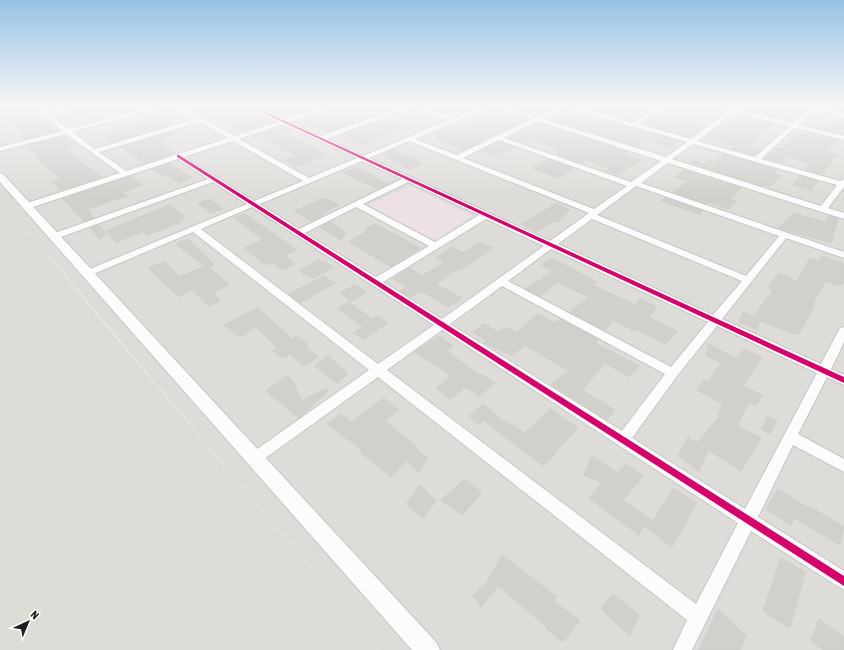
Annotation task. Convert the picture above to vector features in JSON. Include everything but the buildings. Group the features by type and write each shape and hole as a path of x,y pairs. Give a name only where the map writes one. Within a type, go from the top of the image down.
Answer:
{"street":[{"path":"0,149 55,135"},
{"path":"73,135 124,174"},
{"path":"94,151 148,135"},
{"path":"227,135 309,181"},
{"path":"27,206 241,135"},
{"path":"312,135 844,380"},
{"path":"320,139 330,135"},
{"path":"88,273 417,135"},
{"path":"457,158 504,135"},
{"path":"589,135 844,216"},
{"path":"669,135 843,183 823,209"},
{"path":"254,458 443,324 549,244 701,135"},
{"path":"756,160 784,135"},
{"path":"833,135 844,138"},
{"path":"410,138 592,213 748,280"},
{"path":"499,138 844,256"},
{"path":"178,156 844,581"},
{"path":"0,176 428,650"},
{"path":"54,236 214,178"},
{"path":"299,232 408,179"},
{"path":"356,204 436,246"},
{"path":"376,282 486,216"},
{"path":"195,228 699,618"},
{"path":"623,440 673,373 784,235"},
{"path":"500,281 673,373"},
{"path":"682,650 844,331"},
{"path":"790,438 844,466"}],"shaded area":[{"path":"0,135 844,135 844,650 379,650 0,197"},
{"path":"411,186 473,216 435,241 368,205"},
{"path":"0,197 98,316 379,650 0,650"}],"cycle path":[{"path":"313,135 844,380"},
{"path":"178,156 844,581"}]}
